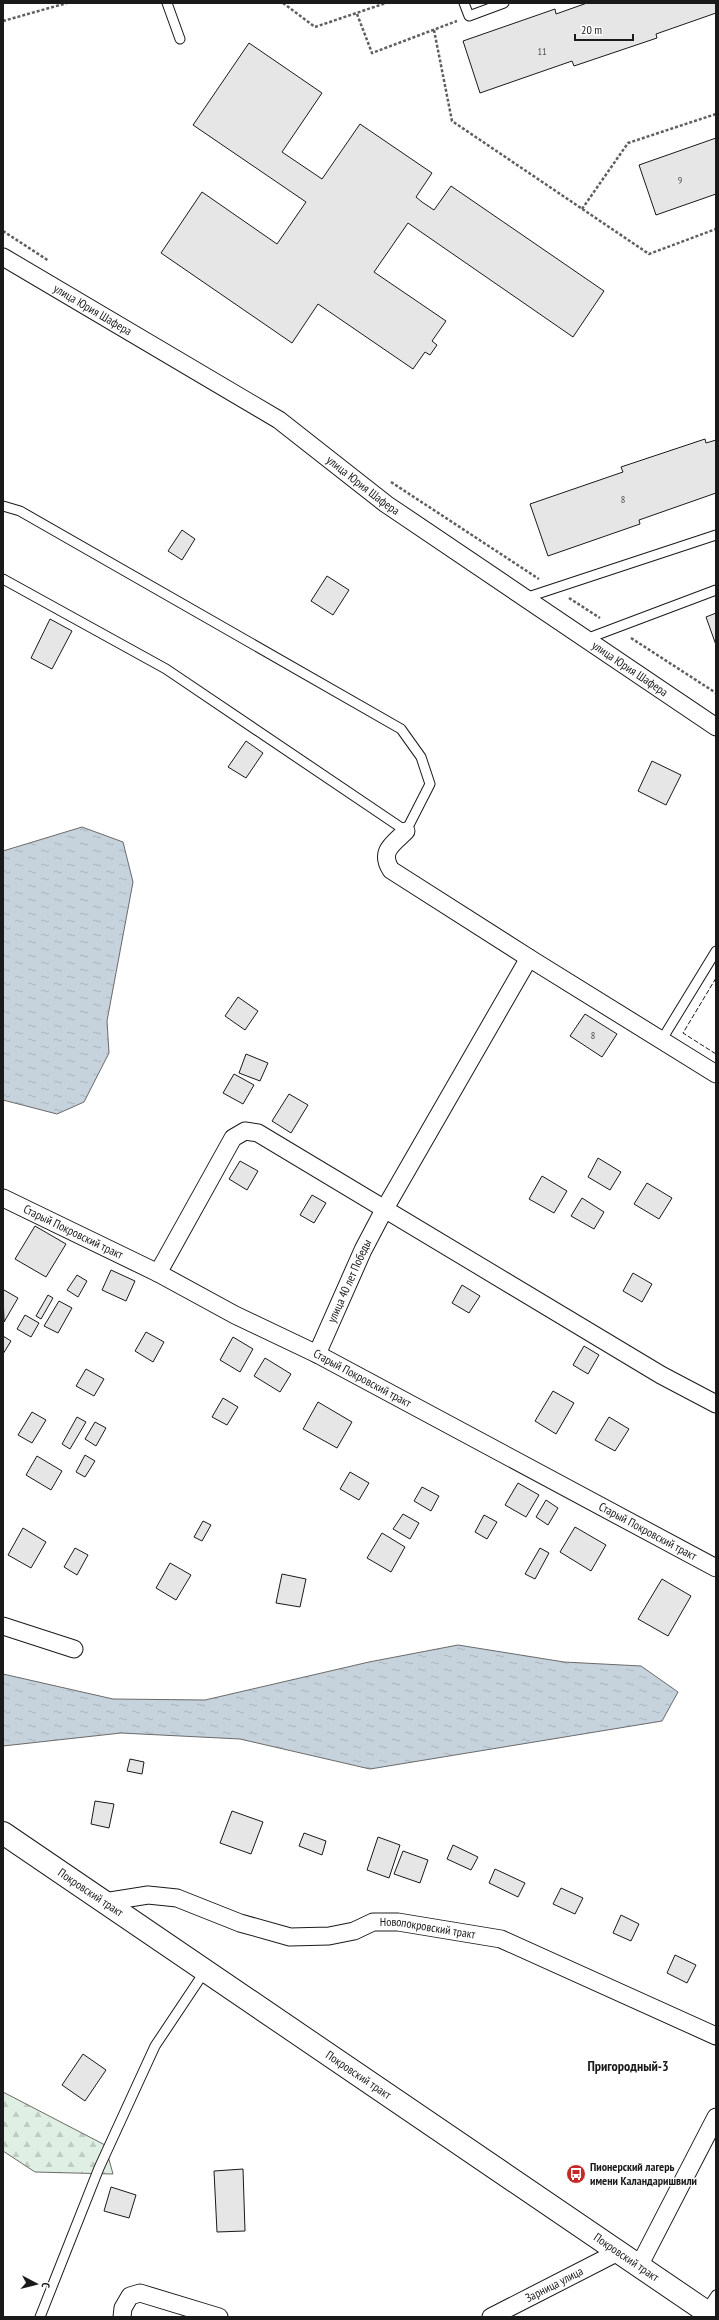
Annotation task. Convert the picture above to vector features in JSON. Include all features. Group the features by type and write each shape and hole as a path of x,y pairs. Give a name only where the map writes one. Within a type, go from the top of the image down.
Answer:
{"main road":[{"name":"Покровский тракт","path":"3,1833 618,2252 708,2310"}],"street":[{"name":"улица Юрия Шафера","path":"3,257 279,420 386,504 716,727"},
{"path":"406,831 386,851 385,862 391,870 661,1041 716,1074"},
{"name":"улица 40 лет Победы","path":"317,1354 363,1250 384,1210 529,958"},
{"path":"158,1273 233,1138 245,1131 258,1133 661,1375 716,1404"},
{"name":"Старый Покровский тракт","path":"3,1198 158,1273 235,1315 317,1354 716,1568"},
{"path":"3,1626 74,1649"},
{"name":"Новопокровский тракт","path":"104,1902 148,1895 177,1898 240,1923 290,1937 329,1936 354,1931 373,1922 398,1922 501,1939 716,2036"},
{"path":"639,2266 716,2116"},
{"name":"Зарница улица","path":"492,2317 618,2252"},
{"path":"122,2317 123,2308 130,2296 140,2293 219,2317"}],"lane":[{"path":"167,3 180,39"},
{"path":"464,3 469,16 504,3"},
{"path":"3,506 20,511 401,729 421,757 430,784 406,831 166,669 3,579"},
{"path":"525,598 716,535"},
{"path":"586,639 716,590"},
{"path":"661,1041 716,951"},
{"path":"40,2317 99,2168 154,2046 205,1971"}],"path":[{"path":"3,21 66,3"},
{"path":"283,3 315,27 386,3"},
{"path":"357,14 372,54 469,16"},
{"path":"434,30 452,121 649,254 716,229"},
{"path":"582,209 628,143 716,114"}],"green space":[{"path":"3,2092 105,2145 113,2174 35,2172 3,2151"}],"water":[{"path":"82,827 123,842 133,882 107,1021 109,1053 84,1102 57,1114 3,1100 3,851"},
{"path":"458,1645 564,1662 641,1666 678,1692 662,1721 370,1769 240,1739 121,1733 3,1746 3,1674 113,1699 205,1700 369,1662"}],"building":[{"path":"587,3 716,3 716,13 656,34 657,38 574,66 572,61 480,93 463,41 555,9 556,14"},
{"path":"249,43 322,93 282,152 322,179 360,124 432,173 416,197 422,202 434,210 451,186 604,291 573,337 408,223 374,272 446,321 432,341 437,345 430,355 425,352 413,369 318,304 292,343 161,253 202,192 277,244 306,202 193,125"},
{"path":"716,138 716,194 656,215 639,165"},
{"path":"705,439 706,443 716,440 716,493 639,520 640,524 548,556 530,504 623,472 621,467"},
{"path":"182,530 195,539 182,560 168,551"},
{"path":"327,576 349,590 333,615 311,601"},
{"path":"716,613 716,645 706,617"},
{"path":"50,619 72,631 52,669 31,658"},
{"path":"246,741 263,753 246,778 228,767"},
{"path":"652,761 681,775 666,805 638,791"},
{"path":"238,997 258,1011 245,1030 225,1016"},
{"path":"585,1014 617,1034 602,1057 570,1036"},
{"path":"246,1054 268,1063 260,1081 239,1073"},
{"path":"234,1074 254,1085 243,1104 223,1093"},
{"path":"289,1094 308,1105 291,1133 272,1121"},
{"path":"598,1158 621,1172 610,1190 588,1177"},
{"path":"240,1161 258,1171 247,1190 229,1179"},
{"path":"542,1176 567,1191 554,1213 529,1199"},
{"path":"647,1183 672,1198 659,1219 634,1204"},
{"path":"312,1195 326,1203 314,1223 300,1215"},
{"path":"582,1198 604,1212 594,1229 571,1216"},
{"path":"35,1226 66,1244 46,1277 15,1259"},
{"path":"111,1270 135,1281 126,1301 102,1290"},
{"path":"633,1273 652,1284 642,1302 623,1291"},
{"path":"77,1275 87,1281 78,1297 67,1290"},
{"path":"462,1285 480,1296 469,1313 452,1303"},
{"path":"4,1290 18,1298 4,1322 3,1292"},
{"path":"48,1295 53,1298 41,1319 36,1316"},
{"path":"59,1301 72,1308 58,1333 44,1326"},
{"path":"25,1315 39,1323 31,1337 17,1329"},
{"path":"146,1332 164,1342 153,1362 135,1351"},
{"path":"3,1336 11,1341 3,1354"},
{"path":"233,1337 253,1349 240,1372 220,1360"},
{"path":"584,1346 599,1355 588,1374 573,1365"},
{"path":"265,1358 291,1374 280,1392 254,1376"},
{"path":"86,1369 104,1379 94,1396 76,1386"},
{"path":"553,1391 574,1403 556,1434 535,1421"},
{"path":"223,1398 238,1407 227,1425 212,1417"},
{"path":"318,1402 352,1422 337,1448 303,1429"},
{"path":"32,1412 46,1420 32,1443 18,1435"},
{"path":"77,1417 86,1422 70,1449 62,1444"},
{"path":"609,1417 629,1429 615,1451 595,1440"},
{"path":"95,1422 106,1428 96,1446 85,1439"},
{"path":"85,1455 95,1461 85,1477 76,1472"},
{"path":"37,1456 62,1471 51,1490 26,1475"},
{"path":"350,1472 369,1483 359,1500 340,1489"},
{"path":"518,1483 539,1495 526,1517 505,1505"},
{"path":"422,1487 439,1496 431,1511 414,1501"},
{"path":"546,1500 558,1508 548,1525 536,1517"},
{"path":"403,1514 419,1523 410,1539 393,1529"},
{"path":"484,1515 497,1522 487,1539 475,1532"},
{"path":"203,1521 211,1525 202,1541 194,1537"},
{"path":"575,1527 606,1545 591,1571 560,1552"},
{"path":"23,1528 46,1542 31,1568 8,1555"},
{"path":"382,1533 405,1547 391,1572 367,1558"},
{"path":"75,1548 88,1555 77,1575 64,1567"},
{"path":"540,1548 549,1553 535,1579 525,1574"},
{"path":"170,1563 191,1575 176,1600 156,1588"},
{"path":"282,1574 306,1579 300,1607 276,1603"},
{"path":"662,1579 691,1596 668,1636 638,1619"},
{"path":"130,1759 144,1762 142,1774 127,1771"},
{"path":"95,1801 114,1804 109,1828 91,1824"},
{"path":"232,1811 263,1822 251,1854 220,1843"},
{"path":"304,1833 326,1841 322,1855 299,1846"},
{"path":"378,1837 400,1845 389,1878 367,1870"},
{"path":"453,1845 478,1857 471,1870 447,1859"},
{"path":"403,1851 428,1860 420,1883 394,1874"},
{"path":"495,1869 525,1883 518,1897 489,1883"},
{"path":"561,1888 583,1898 575,1914 553,1904"},
{"path":"621,1915 639,1924 631,1941 613,1933"},
{"path":"675,1955 696,1965 687,1983 667,1973"},
{"path":"83,2054 106,2070 85,2101 62,2085"},
{"path":"243,2169 245,2231 217,2232 214,2171"},
{"path":"111,2187 136,2195 129,2218 104,2211"}],"fence":[{"path":"716,978 683,1033 716,1054"}],"place":[{"name":"Пионерский лагерь имени Каландаришвили","path":"576,2174"}],"district":[{"name":"Пригородный-3","path":"628,2066"}]}
